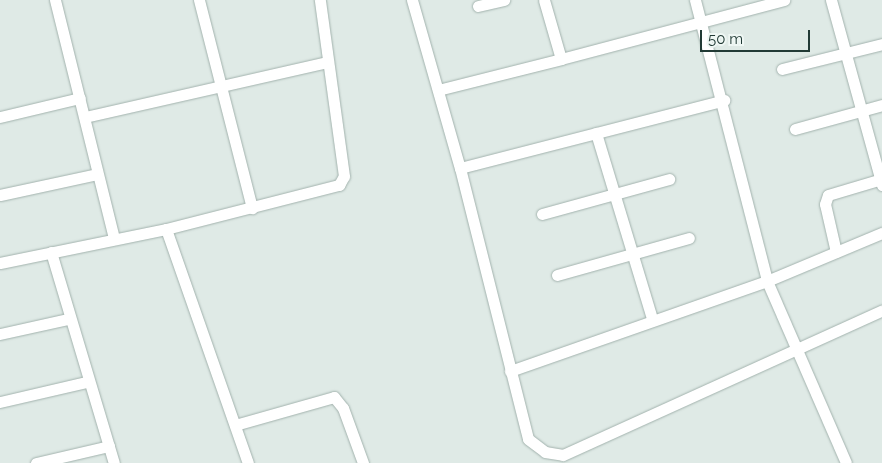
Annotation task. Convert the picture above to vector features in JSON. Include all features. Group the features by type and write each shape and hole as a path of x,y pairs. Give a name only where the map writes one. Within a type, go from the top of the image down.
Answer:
{"street":[{"path":"55,0 114,239"},
{"path":"199,0 252,208"},
{"path":"0,263 166,229 252,208 343,181 320,0"},
{"path":"412,0 460,168 528,439 545,452 562,455 882,310"},
{"path":"478,6 504,0"},
{"path":"544,0 561,59"},
{"path":"695,0 724,100 768,281 794,349 846,463"},
{"path":"438,90 784,0"},
{"path":"831,0 881,181 826,199 836,252"},
{"path":"782,69 882,44"},
{"path":"85,117 222,89 328,62"},
{"path":"0,117 80,98"},
{"path":"460,168 724,100"},
{"path":"796,129 882,105"},
{"path":"596,133 629,255 652,319"},
{"path":"0,195 97,174"},
{"path":"542,214 669,179"},
{"path":"166,229 248,463"},
{"path":"510,371 652,319 768,281 882,233"},
{"path":"557,275 689,238"},
{"path":"51,252 86,382 114,463"},
{"path":"0,334 68,319"},
{"path":"0,402 86,382"},
{"path":"234,425 334,397 343,408 363,463"},
{"path":"36,463 109,446"}]}
